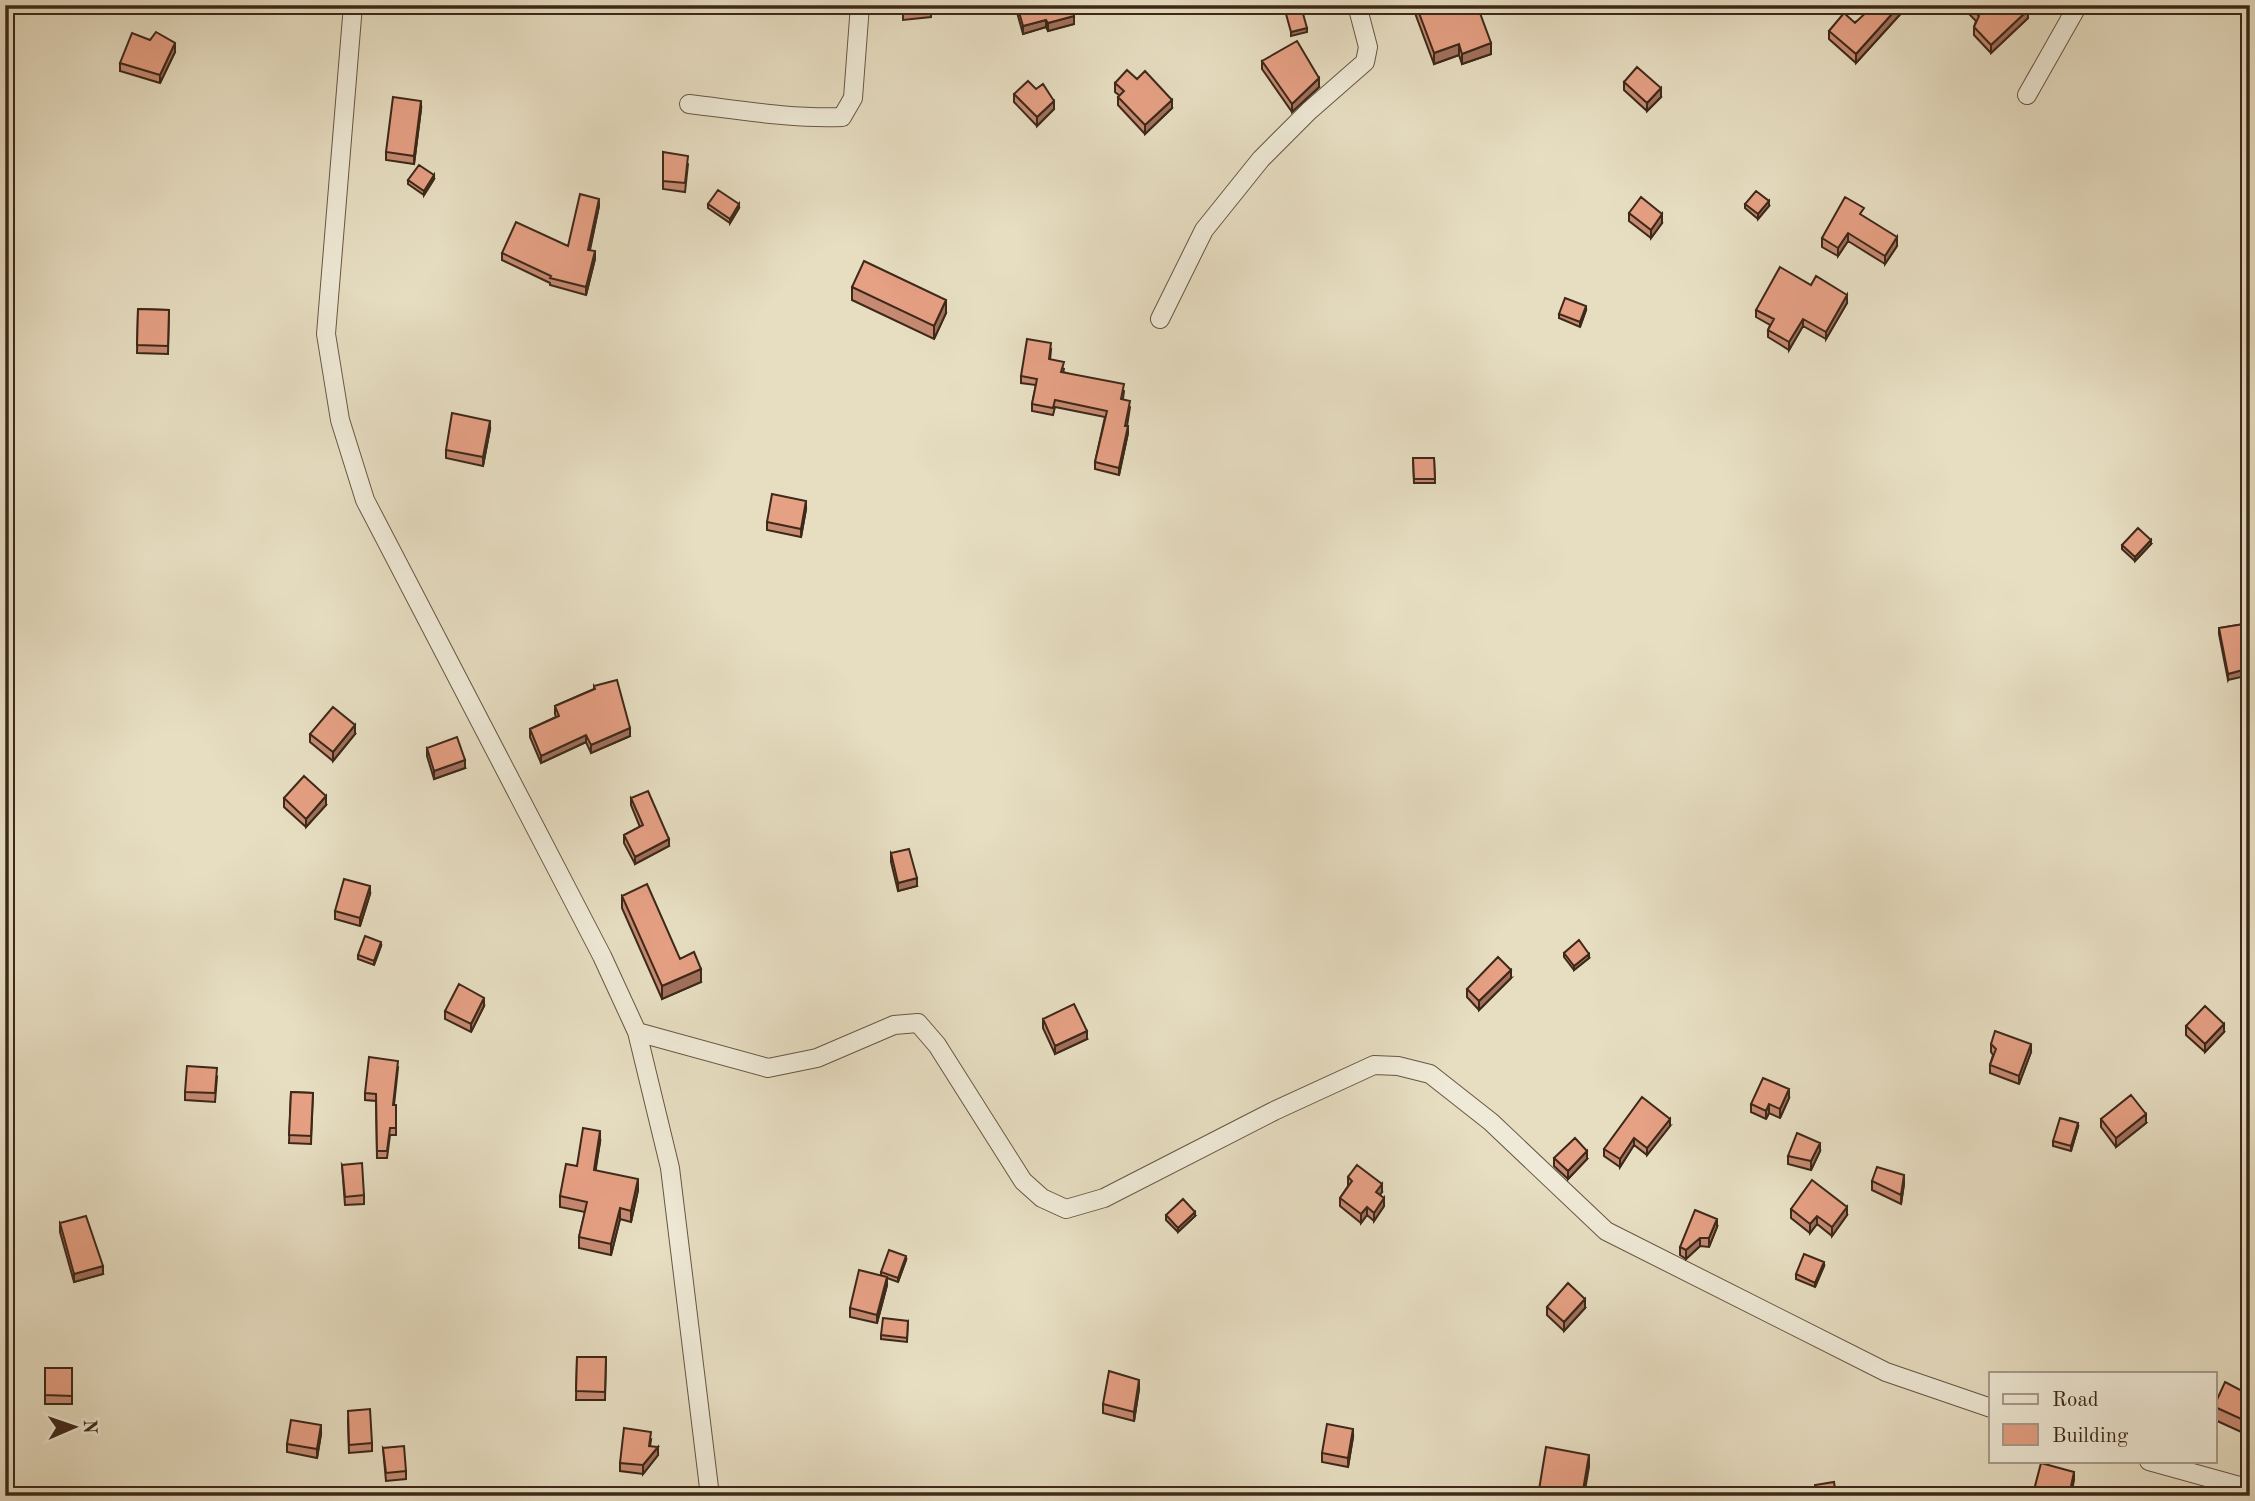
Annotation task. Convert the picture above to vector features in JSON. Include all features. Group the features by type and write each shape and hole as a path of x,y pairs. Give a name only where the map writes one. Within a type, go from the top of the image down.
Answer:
{"street":[{"path":"353,5 326,334 340,420 365,500 602,956 637,1032 670,1168 709,1496"},
{"path":"689,104 774,114 842,117 853,98 860,5"},
{"path":"1160,319 1204,230 1261,159 1309,111 1365,62 1368,47 1357,5"},
{"path":"2027,95 2078,5"},
{"path":"637,1032 768,1068 817,1058 894,1025 918,1023 937,1045 1023,1181 1042,1198 1066,1209 1104,1198 1274,1111 1374,1065 1398,1066 1430,1074 1491,1122 1606,1231 1886,1372 1989,1407"},
{"path":"2153,1462 2250,1489"}],"building":[{"path":"903,5 931,5 931,9 903,12"},
{"path":"1017,5 1071,5 1074,16 1023,26"},
{"path":"1416,5 1477,5 1491,43 1462,54 1459,44 1434,53"},
{"path":"1874,5 1900,5 1856,54 1829,31 1844,13 1855,23"},
{"path":"1970,5 2024,5 2028,10 1991,45 1974,27 1979,16"},
{"path":"1302,10 1307,28 1291,32 1286,14"},
{"path":"156,32 175,43 160,75 120,63 132,33 150,40"},
{"path":"1297,41 1319,78 1292,104 1262,61"},
{"path":"1637,67 1661,88 1647,103 1624,82"},
{"path":"1127,70 1137,79 1145,71 1172,100 1145,125 1118,97 1124,91 1115,83"},
{"path":"1028,81 1036,89 1043,84 1054,101 1037,117 1014,94"},
{"path":"393,97 421,101 414,156 386,152"},
{"path":"663,152 688,156 685,183 663,181"},
{"path":"419,165 434,175 424,191 408,180"},
{"path":"718,190 739,204 730,219 708,204"},
{"path":"1756,191 1769,201 1758,214 1745,204"},
{"path":"580,194 599,199 588,250 595,251 586,287 550,278 551,276 502,253 516,222 568,246"},
{"path":"1641,197 1662,214 1651,230 1629,213"},
{"path":"1845,197 1864,208 1860,214 1897,237 1885,256 1848,233 1838,248 1822,238"},
{"path":"864,261 946,300 934,326 852,287"},
{"path":"1780,267 1811,285 1816,276 1847,295 1826,332 1803,319 1789,342 1768,330 1774,319 1756,310"},
{"path":"1565,298 1586,306 1580,322 1559,314"},
{"path":"138,309 169,310 168,346 137,345"},
{"path":"1027,339 1051,343 1049,359 1064,362 1061,372 1124,384 1121,399 1130,401 1119,468 1095,462 1107,411 1055,400 1053,408 1032,404 1037,379 1021,376"},
{"path":"452,413 490,421 483,457 446,450"},
{"path":"1413,458 1434,458 1435,479 1414,479"},
{"path":"772,494 806,501 801,529 767,522"},
{"path":"2138,528 2151,540 2135,557 2122,545"},
{"path":"2250,623 2250,668 2228,674 2219,628"},
{"path":"617,680 630,728 591,745 586,735 541,756 530,729 559,716 555,706 595,689 594,686"},
{"path":"333,707 355,725 333,752 310,734"},
{"path":"457,737 465,760 434,771 427,748"},
{"path":"304,776 326,796 306,819 284,798"},
{"path":"648,791 669,839 635,857 624,835 643,825 631,798"},
{"path":"909,849 917,878 898,883 891,853"},
{"path":"344,879 370,886 360,918 335,911"},
{"path":"647,884 680,959 694,952 701,969 662,986 622,896"},
{"path":"365,936 381,942 374,961 358,955"},
{"path":"1579,940 1589,954 1574,966 1564,953"},
{"path":"1498,957 1511,970 1479,1001 1467,989"},
{"path":"459,984 484,998 471,1024 445,1011"},
{"path":"1074,1004 1087,1031 1055,1046 1043,1019"},
{"path":"2205,1006 2224,1024 2205,1044 2186,1026"},
{"path":"1995,1031 2031,1044 2019,1076 1990,1065 1996,1049 1991,1044"},
{"path":"369,1057 398,1061 393,1105 396,1105 396,1128 390,1128 387,1151 377,1151 376,1094 365,1093"},
{"path":"187,1066 217,1068 215,1093 185,1092"},
{"path":"1763,1078 1789,1089 1780,1109 1769,1104 1766,1111 1751,1104"},
{"path":"291,1092 313,1093 311,1136 289,1135"},
{"path":"2131,1095 2146,1114 2116,1138 2101,1119"},
{"path":"1642,1097 1670,1119 1647,1148 1634,1138 1620,1159 1604,1149"},
{"path":"2060,1118 2078,1123 2071,1146 2053,1141"},
{"path":"583,1128 600,1131 594,1170 638,1179 631,1211 620,1208 611,1244 579,1237 587,1202 560,1196 566,1164 577,1166"},
{"path":"1797,1133 1820,1143 1811,1161 1788,1156"},
{"path":"1575,1138 1587,1151 1568,1171 1554,1158"},
{"path":"362,1163 364,1195 345,1197 342,1165"},
{"path":"1357,1165 1382,1184 1376,1192 1384,1198 1374,1213 1367,1207 1361,1214 1340,1198 1352,1181 1348,1177"},
{"path":"1877,1167 1904,1175 1901,1195 1872,1181"},
{"path":"1812,1180 1847,1207 1832,1227 1817,1216 1810,1224 1791,1209"},
{"path":"1183,1199 1195,1212 1178,1228 1166,1215"},
{"path":"1695,1210 1717,1219 1709,1238 1700,1238 1686,1250 1680,1247"},
{"path":"86,1216 103,1266 74,1274 60,1223"},
{"path":"889,1250 906,1256 898,1278 881,1272"},
{"path":"1804,1254 1824,1262 1815,1283 1796,1274"},
{"path":"859,1270 887,1277 877,1315 850,1308"},
{"path":"1568,1283 1585,1299 1564,1322 1547,1307"},
{"path":"883,1318 908,1321 907,1338 881,1335"},
{"path":"577,1357 606,1357 605,1392 576,1391"},
{"path":"45,1368 72,1368 72,1396 45,1395"},
{"path":"1109,1371 1139,1380 1134,1412 1103,1404"},
{"path":"2225,1382 2250,1395 2250,1423 2216,1407"},
{"path":"370,1409 372,1443 349,1445 348,1411"},
{"path":"291,1420 321,1425 317,1449 287,1444"},
{"path":"1327,1424 1353,1429 1348,1458 1322,1453"},
{"path":"624,1428 651,1432 649,1446 658,1447 643,1465 620,1463"},
{"path":"404,1446 406,1471 386,1473 383,1448"},
{"path":"1546,1447 1589,1455 1582,1496 1538,1496"},
{"path":"2041,1463 2074,1472 2069,1496 2036,1496 2034,1490"},
{"path":"1834,1482 1836,1496 1816,1496 1815,1485"},
{"path":"191,1489 224,1494 190,1496"}]}
